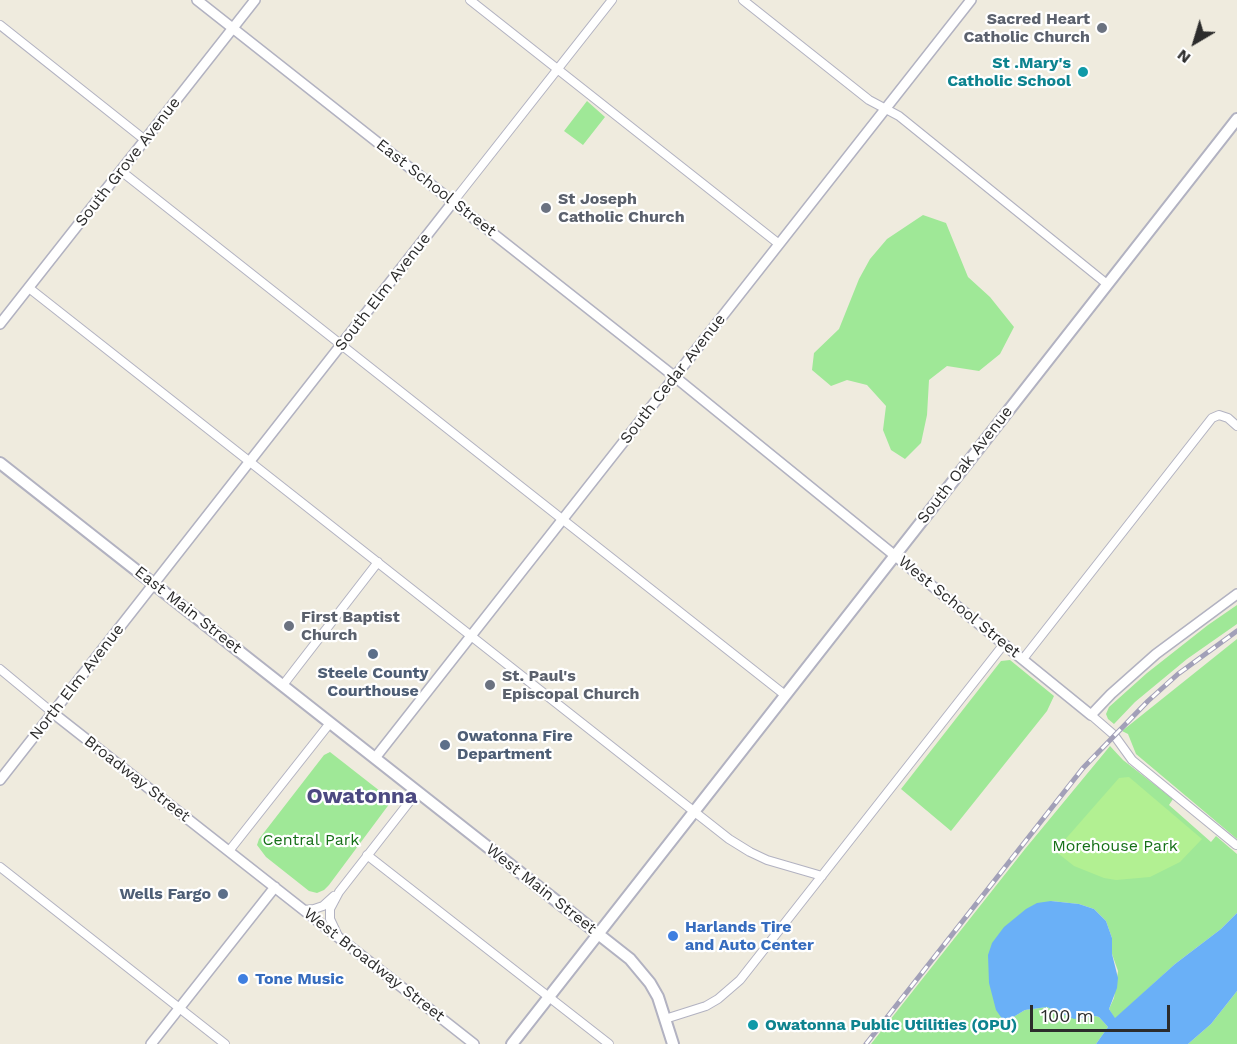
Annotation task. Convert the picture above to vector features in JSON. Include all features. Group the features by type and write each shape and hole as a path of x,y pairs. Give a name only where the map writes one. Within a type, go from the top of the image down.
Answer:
{"main road":[{"name":"South Oak Avenue","path":"512,1044 1237,119"},
{"name":"East Main Street","path":"0,463 375,758"},
{"name":"West Main Street","path":"375,758 599,934 641,970 658,997 673,1044"}],"street":[{"name":"East School Street","path":"198,0 675,377"},
{"name":"South Grove Avenue","path":"0,324 255,0"},
{"path":"470,0 779,244"},
{"name":"South Elm Avenue","path":"154,584 612,0"},
{"path":"743,0 869,100 899,116 1107,284"},
{"name":"South Cedar Avenue","path":"375,758 971,0"},
{"path":"0,25 146,140"},
{"path":"121,171 784,695"},
{"path":"29,288 729,839 766,860 822,876"},
{"name":"West School Street","path":"675,377 1091,715 1114,735 1132,760 1236,845"},
{"path":"1023,659 1212,418 1220,415 1228,418 1237,426"},
{"path":"283,685 378,562"},
{"name":"North Elm Avenue","path":"0,780 154,584"},
{"path":"1091,715 1140,667 1237,594"},
{"path":"665,1019 705,1006 730,991 1004,644"},
{"name":"Broadway Street","path":"0,669 275,887"},
{"path":"229,851 330,723"},
{"path":"338,936 330,919 330,909 339,892 417,792"},
{"path":"367,855 609,1044"},
{"path":"0,867 225,1044"},
{"path":"151,1044 275,887"},
{"name":"West Broadway Street","path":"275,887 474,1044"},
{"path":"304,910 323,906 339,892"}],"green space":[{"path":"587,101 605,117 583,145 564,131"},
{"path":"923,215 946,223 968,277 990,297 1014,327 1000,354 979,371 947,366 929,380 927,415 921,443 905,459 891,450 883,430 886,406 867,385 847,380 831,386 812,370 814,353 839,329 859,279 870,259 887,239"},
{"path":"1237,605 1237,624 1187,659 1135,702 1114,724 1108,719 1106,714 1109,707 1147,673"},
{"name":"Morehouse Park","path":"1237,639 1237,839 1136,754 1128,734 1122,731"},
{"path":"1010,660 1054,696 1047,711 951,831 901,789 1001,661"},
{"name":"Morehouse Park","path":"1110,746 1123,760 1173,799 1169,805 1211,842 1216,836 1237,854 1237,913 1221,929 1175,964 1115,1019 1109,1009 1114,998 1118,971 1112,954 1112,938 1106,921 1094,909 1079,904 1051,901 1010,1019 1025,1010 1047,1007 1067,1016 1082,1019 1099,1017 1108,1027 1096,1044 871,1044 1025,849"},
{"name":"Central Park","path":"330,752 385,795 390,803 329,885 317,893 309,891 266,857 257,845 259,839 324,755"},
{"path":"1129,777 1202,839 1180,862 1150,877 1116,880 1104,878 1074,866 1055,851 1119,778"},
{"path":"1237,991 1237,1044 1188,1044 1211,1024"}],"water":[{"path":"1051,901 1079,904 1094,909 1106,921 1112,938 1112,954 1118,978 1117,988 1109,1009 1115,1018 1237,913 1237,991 1211,1024 1188,1044 1096,1044 1108,1027 1099,1017 1074,1019 1047,1007 1025,1010 1010,1019 1003,1020 996,1010 989,983 988,955 992,943 1004,927 1026,909 1037,903"}],"railway":[{"path":"866,1044 1083,768 1148,701 1178,674 1237,631"}],"place":[{"name":"Sacred Heart Catholic Church","path":"1102,28"},
{"name":"St .Mary's Catholic School","path":"1083,72"},
{"name":"St Joseph Catholic Church","path":"546,208"},
{"name":"First Baptist Church","path":"289,626"},
{"name":"Steele County Courthouse","path":"373,654"},
{"name":"St. Paul's Episcopal Church","path":"490,685"},
{"name":"Owatonna Fire Department","path":"445,745"},
{"name":"Wells Fargo","path":"223,894"},
{"name":"Harlands Tire and Auto Center","path":"673,936"},
{"name":"Tone Music","path":"243,979"},
{"name":"Owatonna Public Utilities (OPU)","path":"753,1025"}],"district":[{"name":"Owatonna","path":"362,797"}]}
